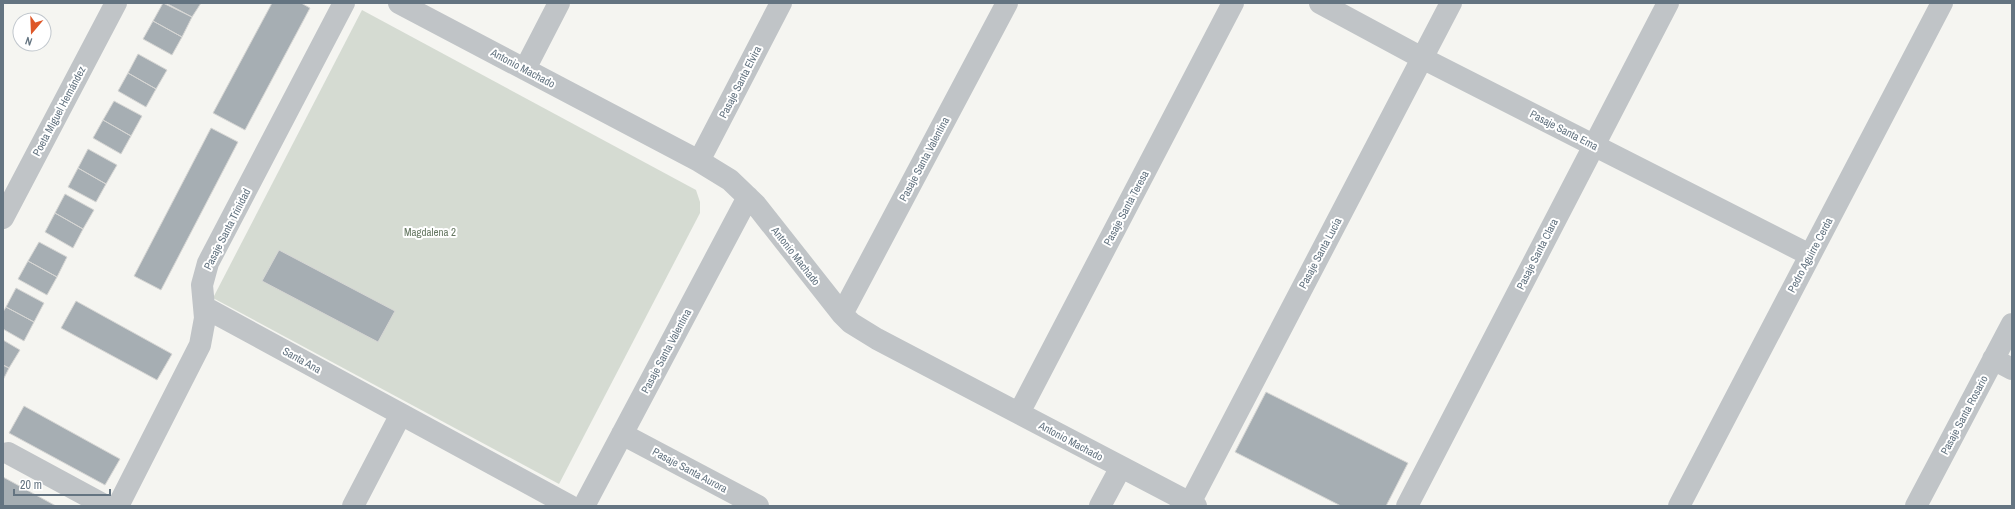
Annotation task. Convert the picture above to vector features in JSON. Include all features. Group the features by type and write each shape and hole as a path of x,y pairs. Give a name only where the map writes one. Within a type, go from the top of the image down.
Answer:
{"street":[{"name":"Poeta Miguel Hernández","path":"3,218 116,3"},
{"name":"Pasaje Santa Trinidad","path":"118,506 194,358 204,330 202,285 208,263 344,3"},
{"name":"Antonio Machado","path":"399,3 699,161 730,180 748,197 842,314 851,323 878,339 1193,504"},
{"path":"525,69 559,3"},
{"name":"Pasaje Santa Elvira","path":"699,161 781,3"},
{"name":"Pasaje Santa Valentina","path":"842,314 1007,3"},
{"name":"Pasaje Santa Teresa","path":"1019,413 1233,3"},
{"name":"Pasaje Santa Ema","path":"1320,3 1422,58 1810,255"},
{"name":"Pasaje Santa Lucía","path":"1193,504 1451,3"},
{"name":"Pasaje Santa Clara","path":"1407,506 1668,3"},
{"name":"Pedro Aguirre Cerda","path":"1679,506 1942,3"},
{"name":"Pasaje Santa Valentina","path":"584,506 748,197"},
{"name":"Santa Ana","path":"204,307 570,506"},
{"name":"Pasaje Santa Rosario","path":"1916,506 2003,364 2012,324"},
{"path":"352,506 401,414"},
{"name":"Pasaje Santa Aurora","path":"622,434 758,506"},
{"path":"8,453 106,506"},
{"path":"1100,506 1121,467"}],"green space":[{"name":"Magdalena 2","path":"362,10 696,190 700,202 700,213 559,484 213,298"}],"building":[{"path":"163,3 192,17 182,37 153,21"},
{"path":"166,3 201,3 192,17"},
{"path":"272,3 301,3 310,8 245,130 213,113"},
{"path":"153,21 182,37 172,55 143,39"},
{"path":"138,54 167,70 156,89 128,73"},
{"path":"128,73 156,89 146,107 118,91"},
{"path":"114,101 142,116 131,136 103,120"},
{"path":"103,120 131,136 121,154 93,138"},
{"path":"211,128 238,142 161,290 134,276"},
{"path":"88,149 117,165 106,184 78,168"},
{"path":"78,168 106,184 96,202 68,187"},
{"path":"65,194 94,210 83,229 55,213"},
{"path":"55,213 83,229 73,248 45,232"},
{"path":"39,242 67,257 57,277 28,261"},
{"path":"279,250 395,311 378,342 262,281"},
{"path":"28,261 57,277 47,295 18,279"},
{"path":"16,288 44,303 34,322 6,307"},
{"path":"76,301 172,354 157,380 61,328"},
{"path":"6,307 34,322 24,341 3,329 3,312"},
{"path":"3,340 20,350 9,368 3,365"},
{"path":"3,365 9,368 3,380"},
{"path":"1266,392 1408,463 1386,506 1341,506 1235,452"},
{"path":"24,406 120,459 105,485 9,433"},
{"path":"3,477 56,506 3,506"}]}
